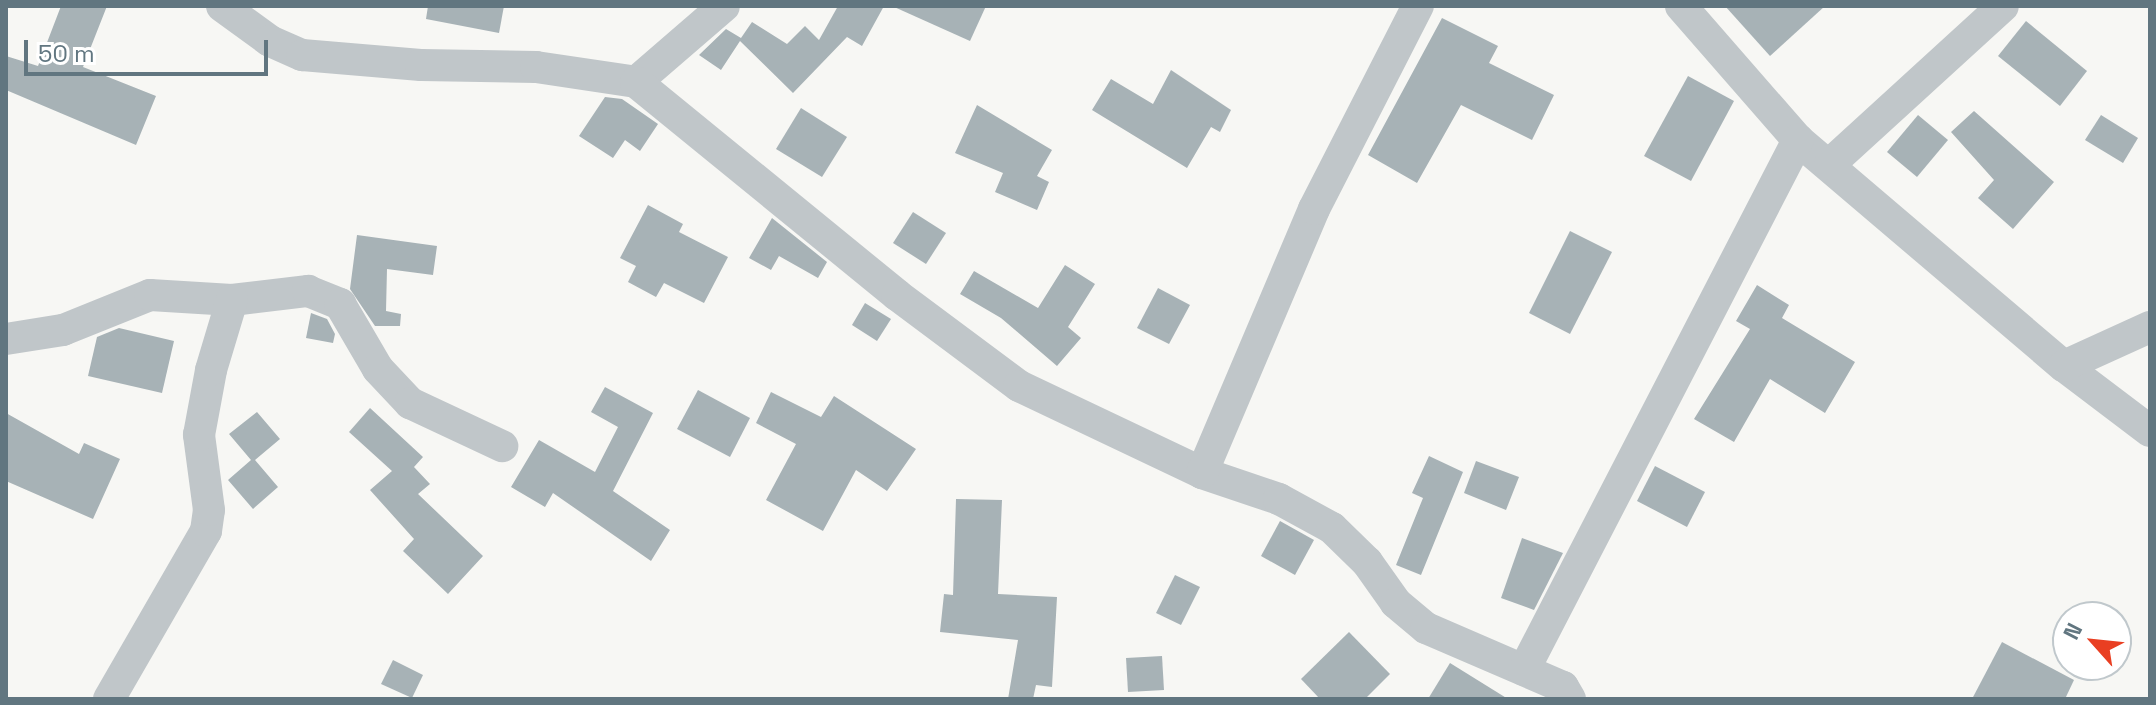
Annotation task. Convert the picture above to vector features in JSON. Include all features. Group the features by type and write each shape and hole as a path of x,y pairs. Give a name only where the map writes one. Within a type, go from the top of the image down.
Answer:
{"street":[{"path":"222,6 270,41 302,55 421,65 536,67 636,82 897,295 1019,386 1202,473 1279,499 1332,528 1367,562 1396,603 1426,628 1563,687 1570,699"},
{"path":"636,82 724,6"},
{"path":"1202,473 1314,209 1418,6"},
{"path":"1681,6 1798,140 1830,164 2064,366 2150,431"},
{"path":"1830,164 2003,6"},
{"path":"1524,670 1798,140"},
{"path":"6,339 63,330 150,295 232,300 308,291 340,304 394,389 410,403 502,446"},
{"path":"109,699 206,531 209,510 199,435 208,382 232,300"},
{"path":"2064,366 2150,327"}],"building":[{"path":"61,6 107,6 83,67 156,96 136,145 6,90 6,56 38,66"},
{"path":"428,6 504,6 499,33 426,19"},
{"path":"838,6 884,6 862,46 847,37 793,93 740,41 721,70 699,55 726,29 741,38 752,22 787,44 805,26 819,40"},
{"path":"892,6 986,6 970,41"},
{"path":"1725,6 1825,6 1770,56"},
{"path":"1442,18 1498,46 1489,63 1554,95 1532,140 1461,105 1417,183 1368,155"},
{"path":"2026,21 2087,71 2060,106 1998,56"},
{"path":"1171,70 1231,110 1220,132 1211,127 1187,168 1092,110 1111,79 1153,104"},
{"path":"1688,76 1734,101 1691,181 1644,156"},
{"path":"605,97 622,99 658,124 640,151 625,140 613,158 579,136"},
{"path":"977,105 1052,150 1037,176 1049,182 1037,210 995,192 1003,173 955,153"},
{"path":"801,108 847,137 822,177 776,149"},
{"path":"1974,111 2054,182 2013,229 1978,198 1994,180 1951,132"},
{"path":"1918,115 1948,140 1917,177 1887,152"},
{"path":"2101,115 2138,138 2123,163 2085,140"},
{"path":"648,205 683,224 679,232 728,257 704,303 664,283 656,297 628,282 636,266 620,258"},
{"path":"913,212 946,233 926,264 893,243"},
{"path":"772,218 827,262 818,278 779,256 771,270 749,258"},
{"path":"1570,231 1612,252 1570,334 1529,313"},
{"path":"357,235 437,246 433,275 387,269 386,311 401,314 400,326 375,326 350,289"},
{"path":"1065,265 1095,284 1068,327 1081,338 1057,366 1001,318 960,294 974,271 1038,308"},
{"path":"1757,285 1789,305 1782,318 1855,362 1825,413 1770,379 1734,442 1694,419 1750,329 1736,321"},
{"path":"1158,288 1190,305 1169,344 1137,328"},
{"path":"865,303 891,319 877,341 852,325"},
{"path":"311,313 327,319 335,334 333,343 306,338"},
{"path":"119,328 174,341 162,393 88,376 97,337"},
{"path":"605,387 653,413 613,491 670,530 651,561 553,493 545,507 511,487 539,440 595,472 618,427 591,412"},
{"path":"698,390 750,418 730,457 677,429"},
{"path":"771,392 821,417 834,396 916,449 887,491 856,470 823,531 766,500 796,444 756,423"},
{"path":"370,408 423,457 414,467 430,484 418,494 483,556 448,594 403,551 414,539 370,490 392,471 349,432"},
{"path":"257,412 280,439 255,460 278,487 253,509 228,480 251,460 229,434"},
{"path":"6,413 79,454 84,443 120,459 93,519 6,481"},
{"path":"1429,456 1463,472 1421,575 1396,565 1423,498 1412,493"},
{"path":"1476,461 1519,477 1506,510 1464,493"},
{"path":"1655,466 1705,492 1687,527 1637,501"},
{"path":"956,499 1002,500 998,594 1057,597 1052,687 1036,685 1033,699 1008,699 1018,640 940,632 944,594 953,595"},
{"path":"1280,521 1314,540 1295,575 1261,556"},
{"path":"1522,538 1563,553 1534,610 1501,598"},
{"path":"1175,575 1200,587 1181,625 1156,613"},
{"path":"1349,632 1390,674 1365,699 1320,699 1301,679"},
{"path":"2002,642 2052,668 2052,681 2074,681 2065,699 1972,699"},
{"path":"1162,656 1164,690 1128,692 1126,658"},
{"path":"393,660 423,675 412,698 381,684"},
{"path":"1450,663 1508,699 1428,699"}]}
